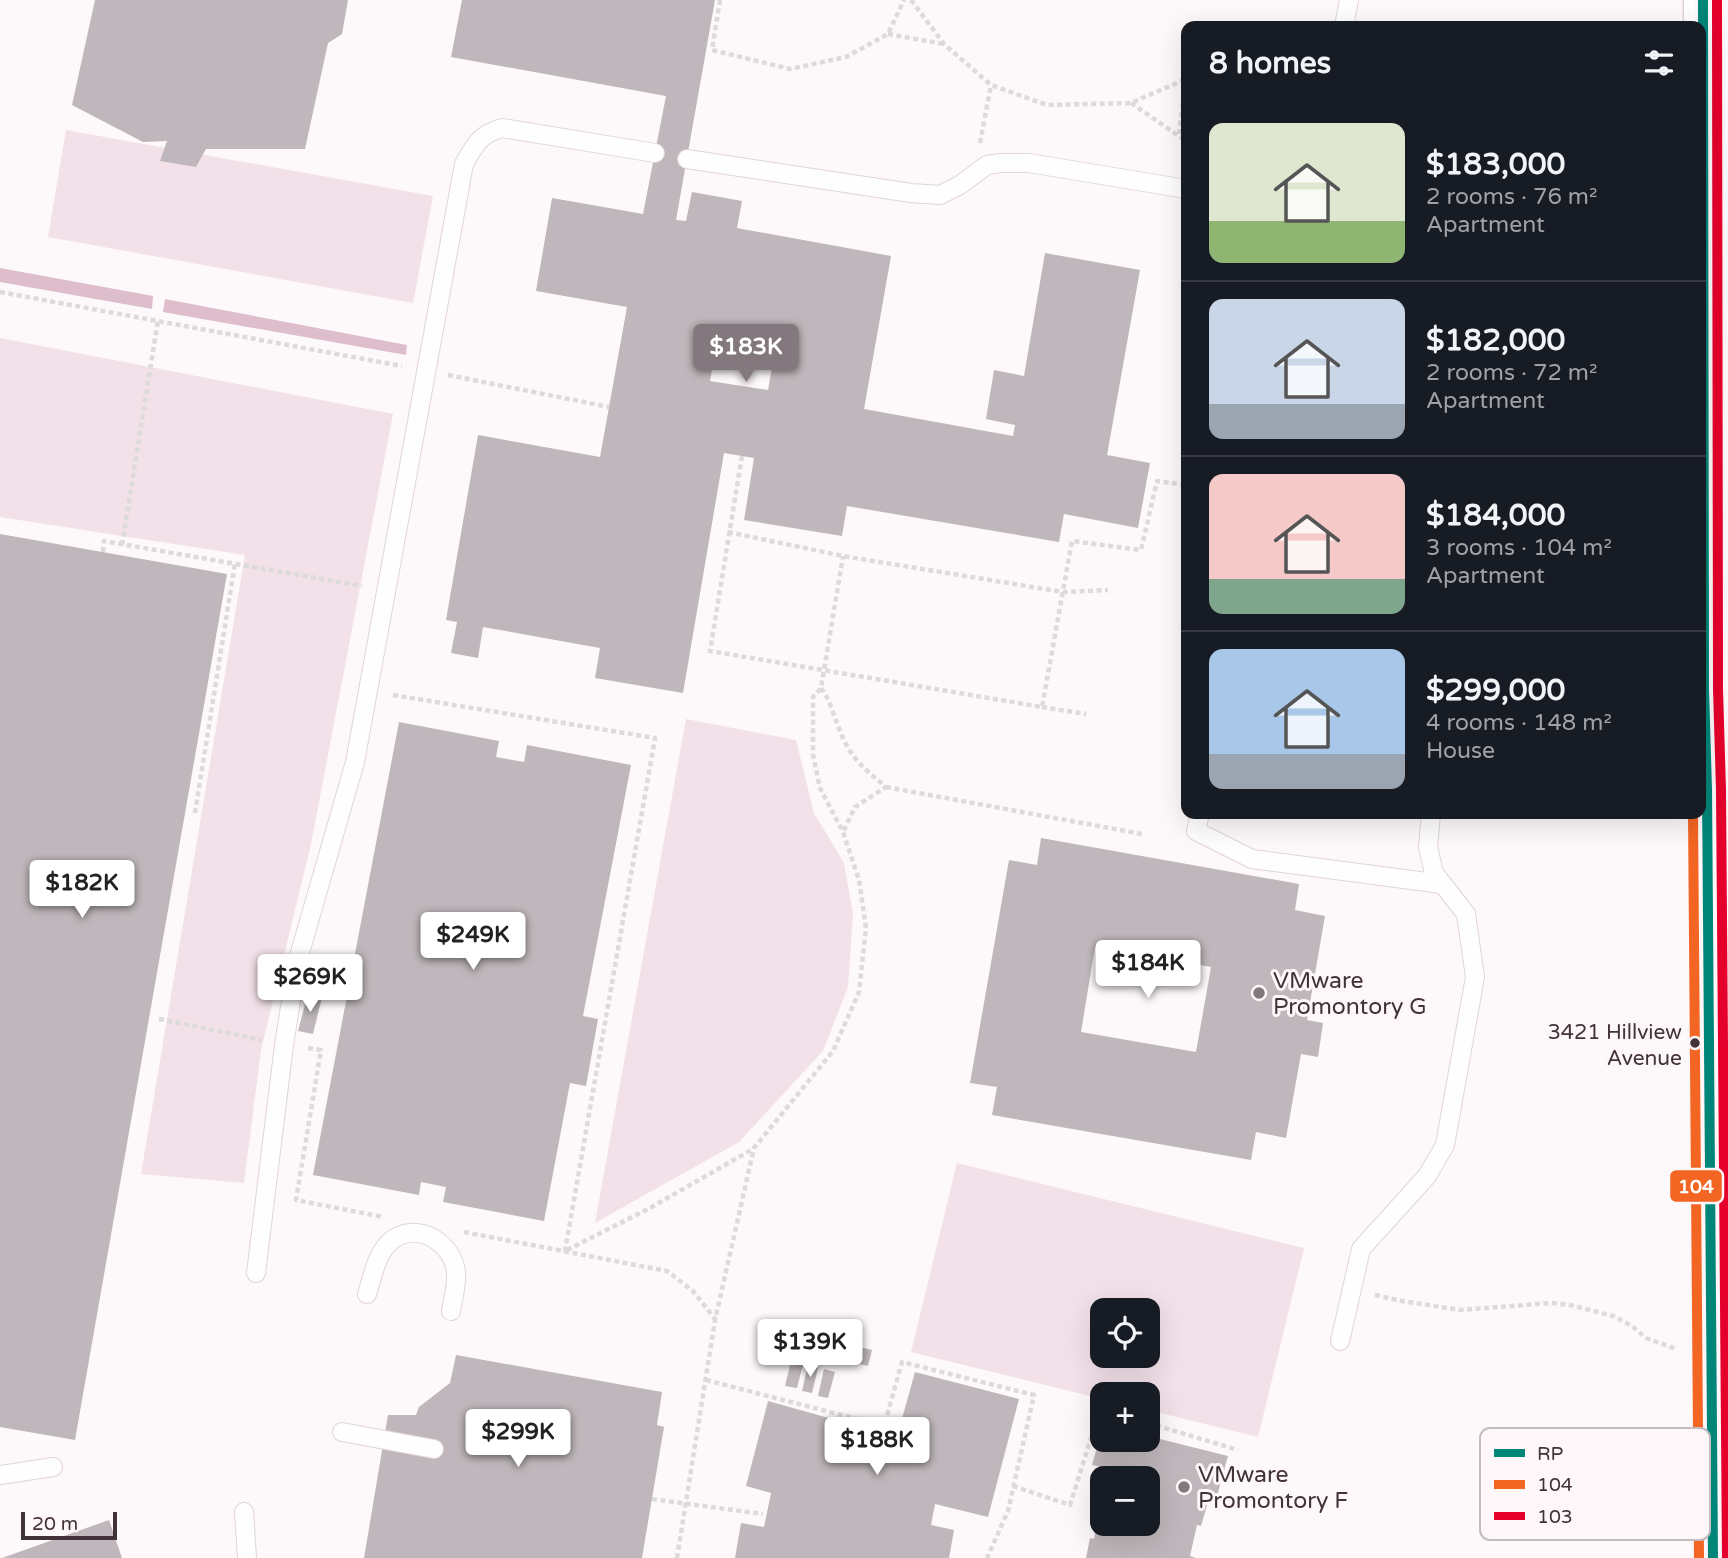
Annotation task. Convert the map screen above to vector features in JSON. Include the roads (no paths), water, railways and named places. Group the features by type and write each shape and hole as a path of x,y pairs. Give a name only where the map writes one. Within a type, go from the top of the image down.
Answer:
{"street":[{"path":"1703,0 1703,21"},
{"path":"1704,819 1705,1354 1708,1428"},
{"path":"1710,1482 1713,1558"}],"lane":[{"path":"1345,21 1349,0"},
{"path":"256,1273 284,1045 298,963 355,762 370,691 464,164 485,133 502,128 655,153"},
{"path":"687,159 911,193 940,195 987,166 1001,163 1028,163 1181,188"},
{"path":"1340,1341 1361,1249 1427,1176 1445,1145 1475,977 1466,914 1434,873 1428,848 1431,819"},
{"path":"1198,822 1252,859 1442,884"},
{"path":"367,1294 379,1257 394,1239 411,1233 431,1235 452,1256 456,1273 452,1311"},
{"path":"342,1433 434,1450"},
{"path":"0,1475 53,1466"},
{"path":"244,1512 247,1558"}],"place":[{"name":"VMware Promontory G","path":"1259,993"},
{"name":"3421 Hillview Avenue","path":"1695,1043"},
{"name":"VMware Promontory F","path":"1184,1487"}]}
